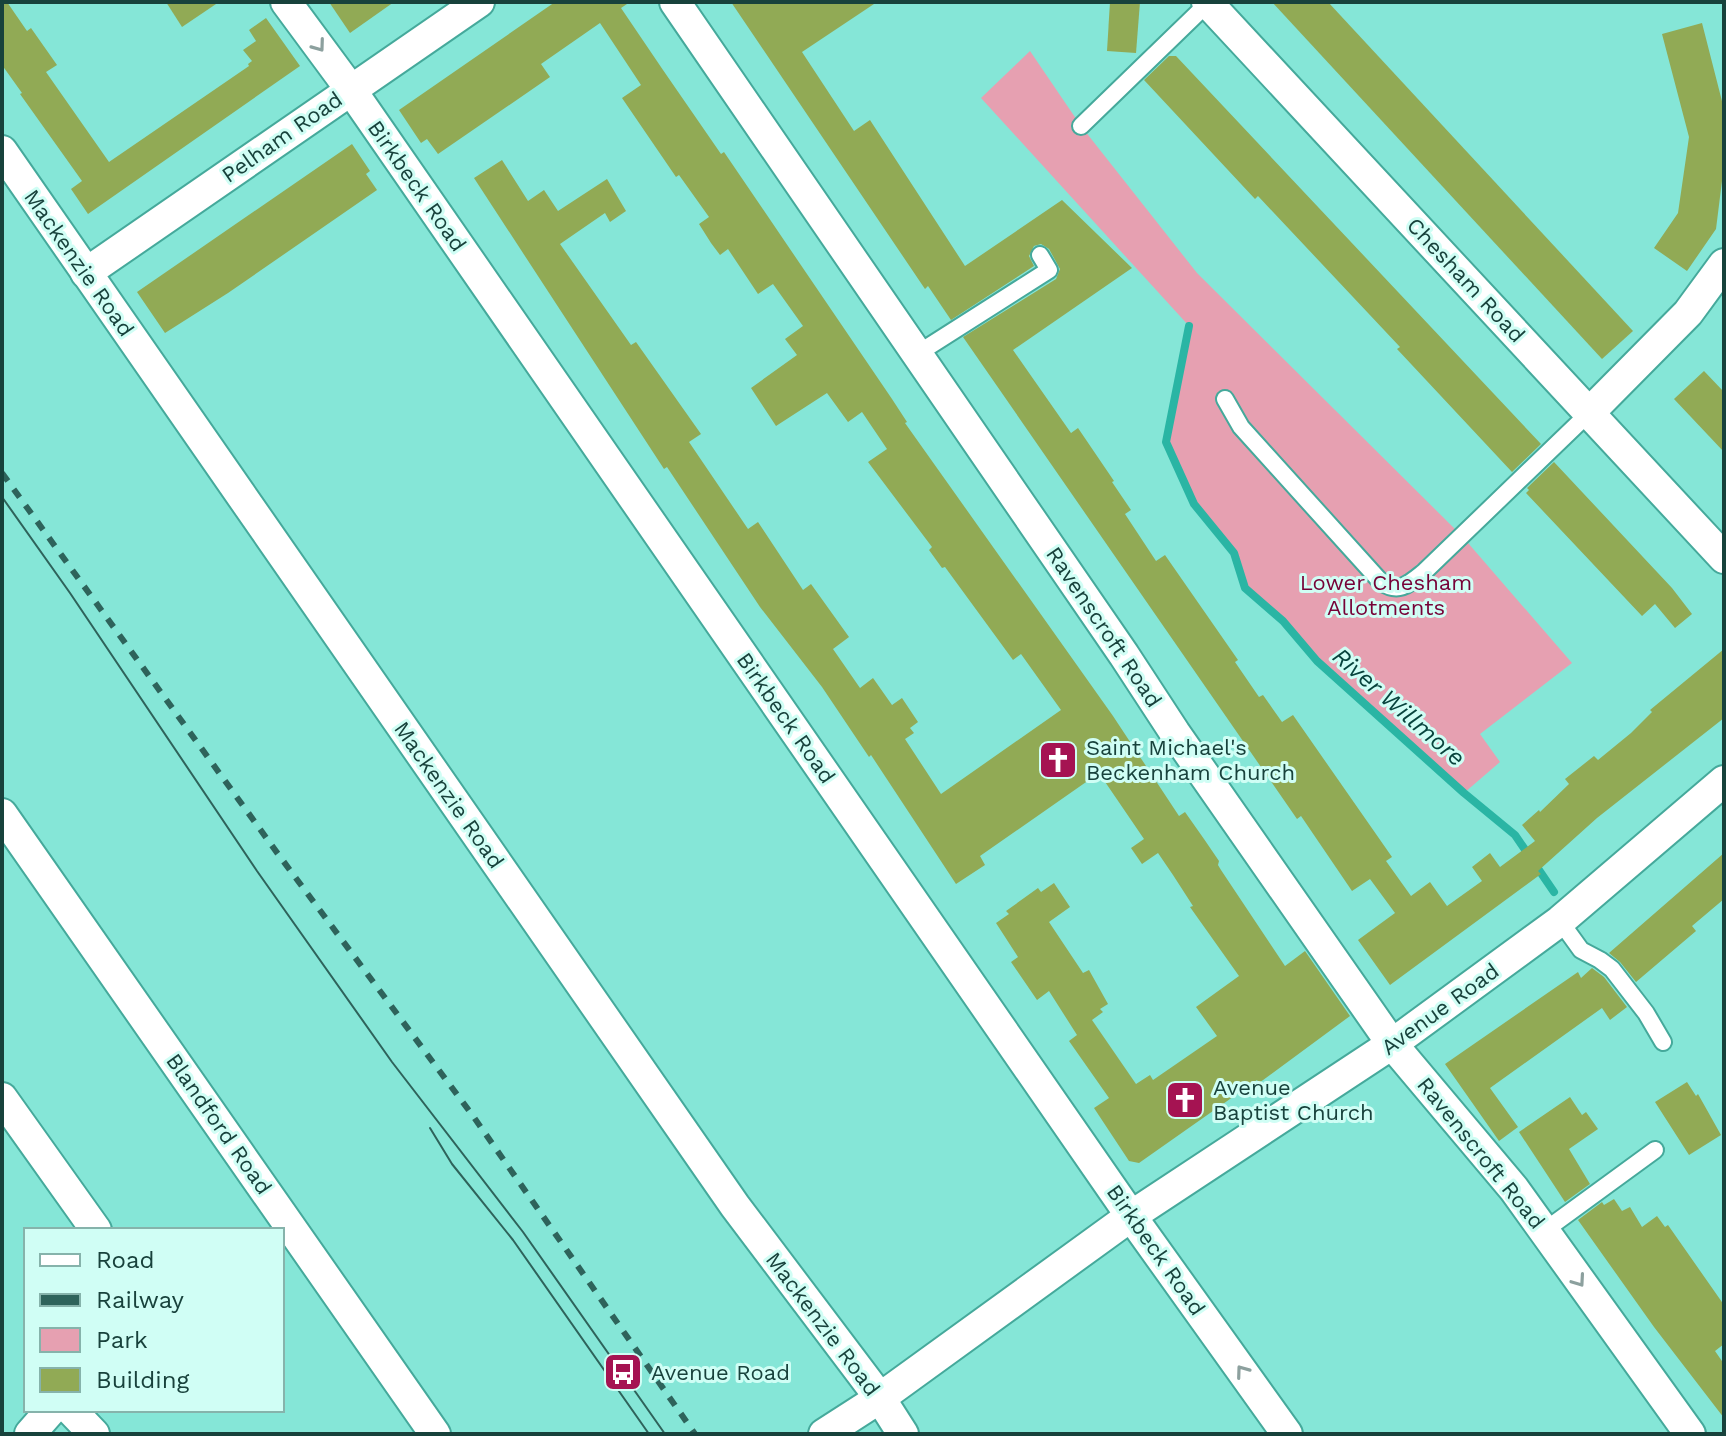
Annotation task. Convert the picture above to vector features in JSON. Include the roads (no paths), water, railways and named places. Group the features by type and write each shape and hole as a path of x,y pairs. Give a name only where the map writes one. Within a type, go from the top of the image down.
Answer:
{"street":[{"name":"Birkbeck Road","path":"286,2 351,90 1131,1216 1287,1434"},
{"name":"Pelham Road","path":"86,273 479,2"},
{"name":"Ravenscroft Road","path":"675,2 1175,733 1392,1044 1514,1189 1690,1434"},
{"name":"Chesham Road","path":"1208,2 1724,558"},
{"name":"Mackenzie Road","path":"2,151 735,1206 880,1398 903,1434"},
{"path":"1589,413 1688,313 1724,264"},
{"name":"Avenue Road","path":"824,1434 880,1398 1131,1216 1392,1044 1560,921 1724,781"},
{"name":"Blandford Road","path":"2,814 435,1434"},
{"path":"2,1098 95,1228"},
{"path":"30,1434 49,1412"},
{"path":"73,1412 94,1434"}],"lane":[{"path":"1081,126 1208,2"},
{"path":"917,354 1049,270 1040,255"},
{"path":"1225,399 1241,427 1381,582 1391,589 1405,588 1424,572 1589,413"},
{"path":"1560,921 1581,950 1612,969 1646,1013 1663,1042"},
{"path":"1544,1231 1655,1150"}],"waterway":[{"name":"River Willmore","path":"1189,326 1166,442 1194,504 1234,553 1245,588 1283,621 1317,661 1515,835 1554,892"}],"tram line":[{"path":"2,497 257,871 392,1062 523,1232 665,1434"},
{"path":"430,1128 452,1164 513,1240 649,1434"}],"railway":[{"path":"2,473 278,854 473,1116 695,1434"}],"place":[{"name":"Saint Michael's Beckenham Church","path":"1058,760"},
{"name":"Avenue Baptist Church","path":"1185,1100"},
{"name":"Avenue Road","path":"623,1372"}],"park label":[{"name":"Lower Chesham Allotments","path":"1386,594"}]}
